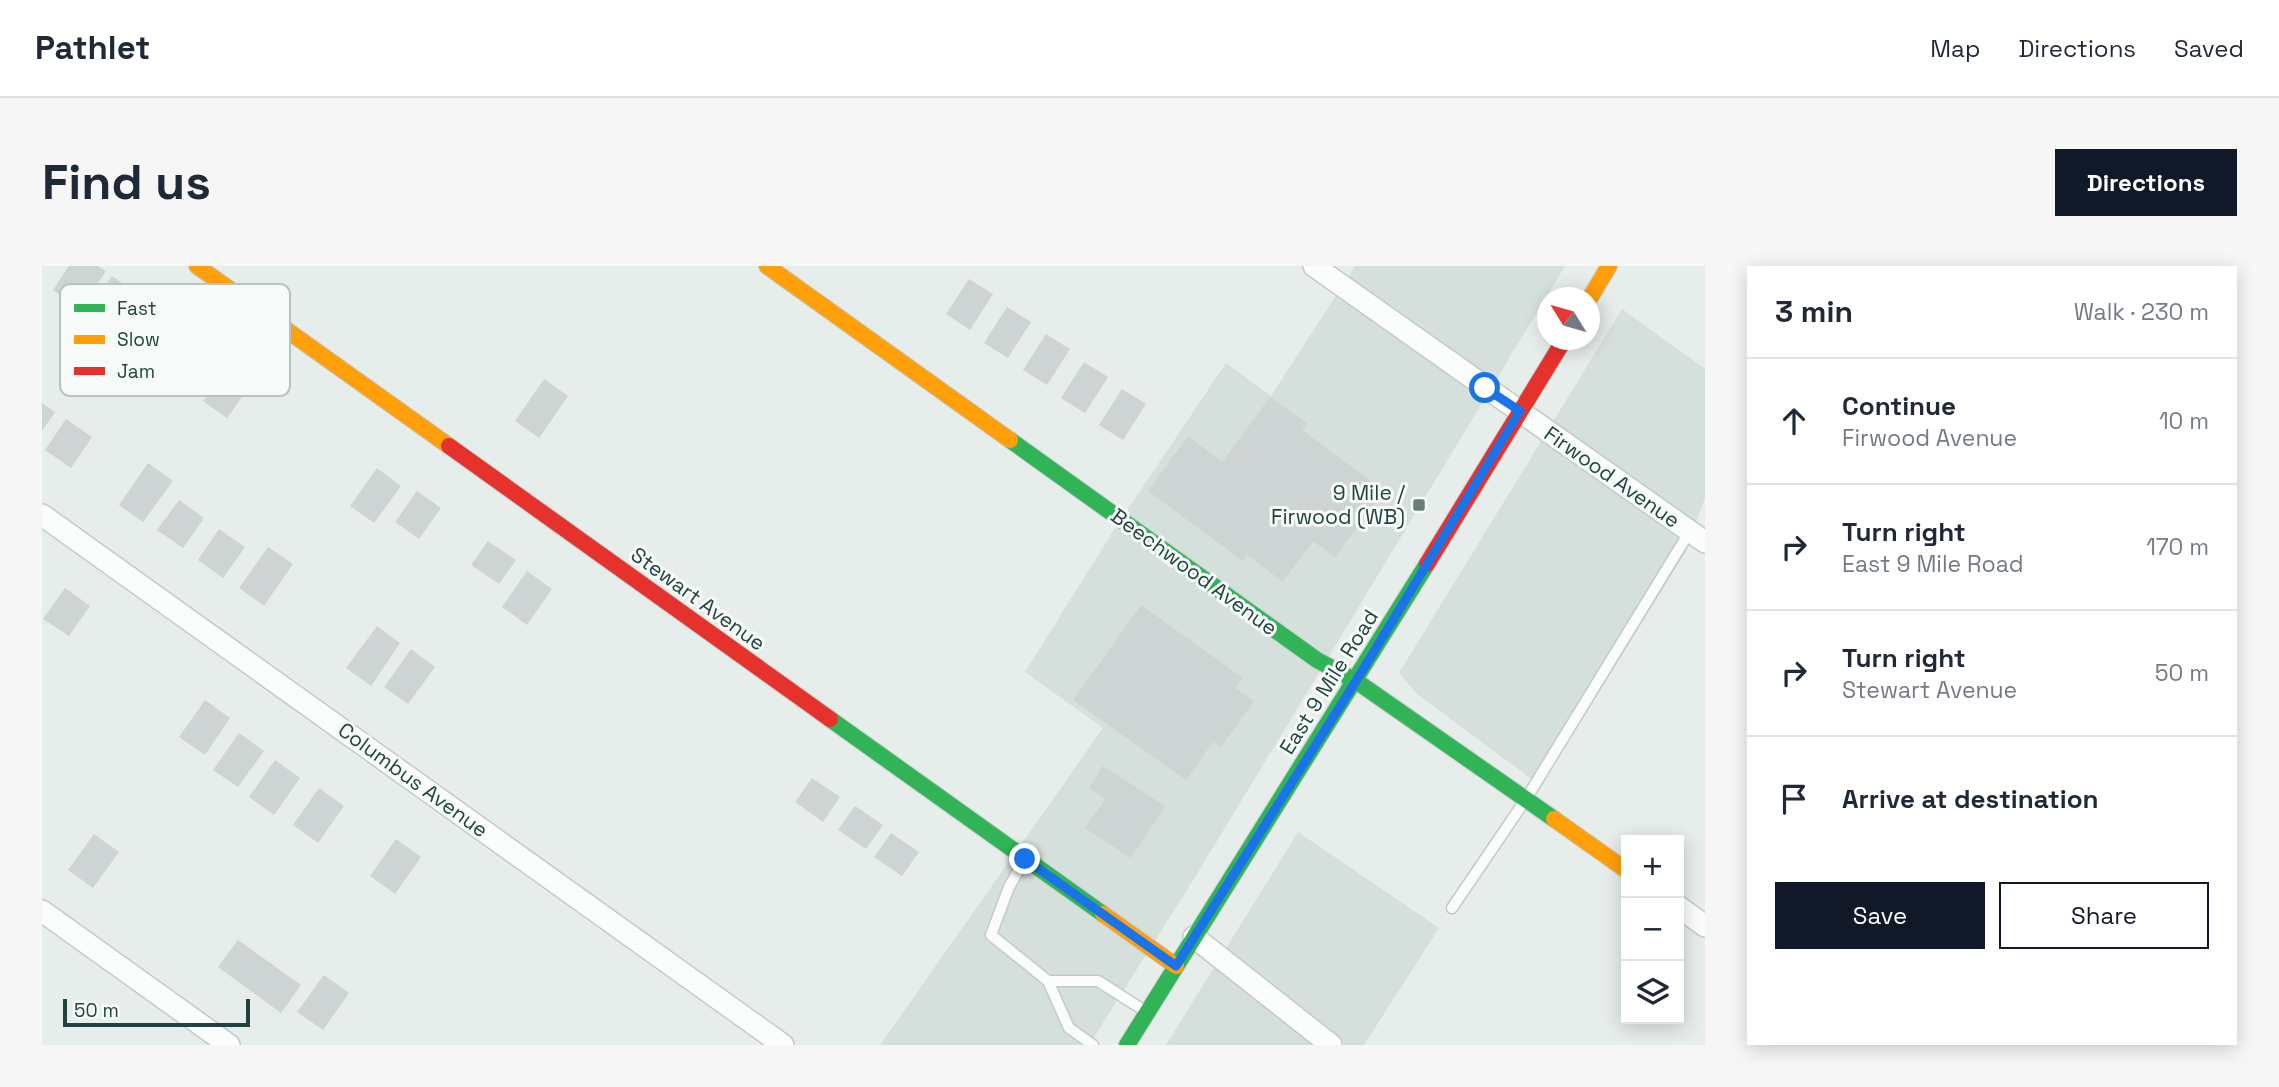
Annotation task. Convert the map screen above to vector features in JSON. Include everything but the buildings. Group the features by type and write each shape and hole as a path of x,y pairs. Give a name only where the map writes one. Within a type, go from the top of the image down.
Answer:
{"street":[{"name":"Stewart Avenue","path":"197,266 222,284"},
{"name":"Beechwood Avenue","path":"767,266 1317,660 1356,681 1621,866"},
{"name":"Firwood Avenue","path":"1314,266 1697,537"},
{"path":"1597,287 1609,266"},
{"name":"Stewart Avenue","path":"290,333 1176,966"},
{"name":"East 9 Mile Road","path":"1127,1045 1356,681 1558,350"},
{"name":"Columbus Avenue","path":"42,515 783,1045"},
{"path":"42,911 229,1045"},
{"path":"1684,911 1705,926"},
{"path":"1194,937 1331,1045"}],"lane":[{"path":"1451,908 1526,799 1697,537"},
{"path":"1025,859 1009,887 991,935 1048,981 1069,1028 1093,1045"},
{"path":"1048,981 1098,981 1147,1012"}],"shaded area":[{"path":"1355,266 1565,266 1552,287 1537,287 1537,312 1197,874 1089,1045 880,1045 1103,728 1025,672 1112,533 1226,363 1271,396"},
{"path":"1622,309 1705,369 1705,498 1685,553 1541,786 1417,694 1399,673 1597,350 1600,350 1600,345"},
{"path":"1298,832 1439,928 1364,1045 1166,1045"}],"traffic: fast":[{"path":"1010,440 1317,660 1356,681 1554,819"},
{"path":"1127,1045 1427,564"},
{"path":"830,719 1103,914"}],"traffic: slow":[{"path":"197,266 222,284"},
{"path":"767,266 1010,440"},
{"path":"1597,287 1609,266"},
{"path":"290,332 449,446"},
{"path":"1554,819 1621,866"},
{"path":"1103,914 1176,966"}],"traffic: jam":[{"path":"1427,564 1558,350"},
{"path":"449,446 830,719"}],"place":[{"name":"9 Mile / Firwood (WB)","path":"1419,505"}],"route":[{"path":"1025,859 1176,966 1356,681 1520,411 1485,388"}]}
